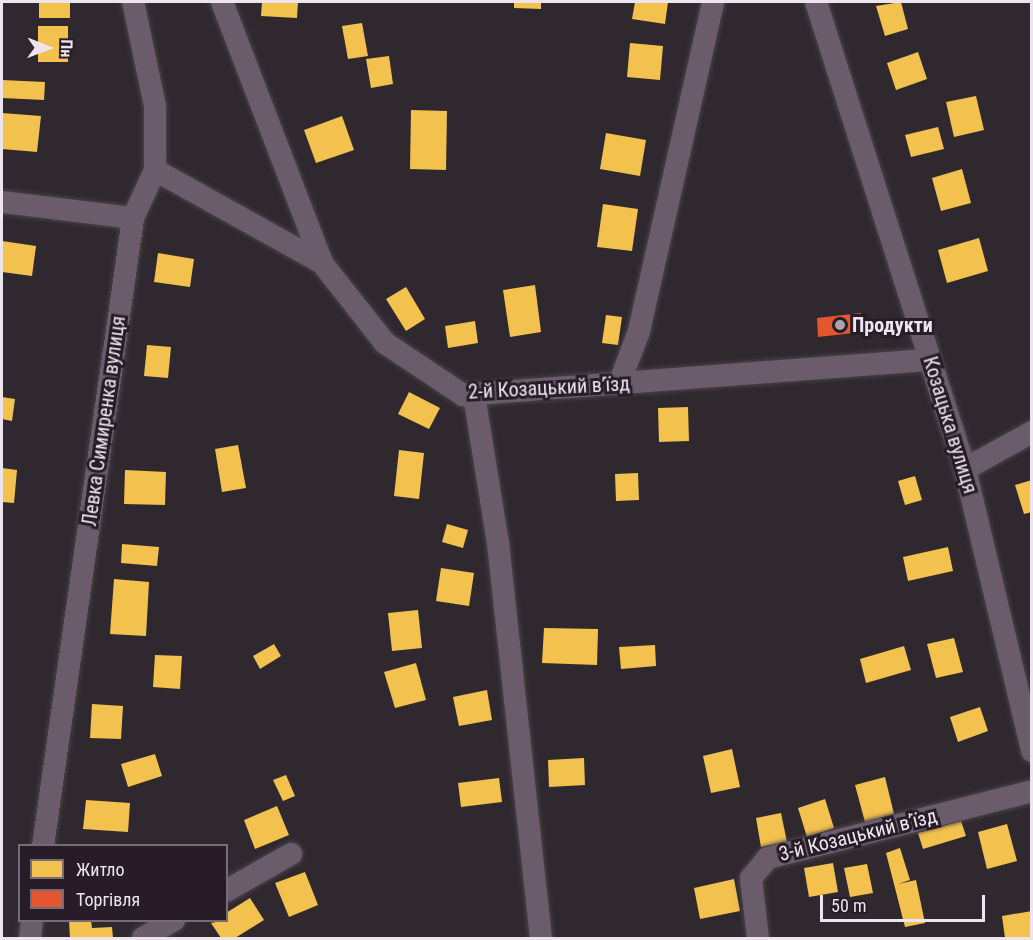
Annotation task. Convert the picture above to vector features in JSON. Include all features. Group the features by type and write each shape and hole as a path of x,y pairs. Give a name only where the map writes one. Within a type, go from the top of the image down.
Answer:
{"street":[{"name":"Левка Симиренка вулиця","path":"43,844 134,218 155,170 155,106 133,2"},
{"name":"2-й Козацький в’їзд","path":"222,2 322,263 385,343 463,395 930,360"},
{"path":"618,384 639,331 713,2"},
{"name":"Козацька вулиця","path":"816,2 966,469 1032,751"},
{"path":"155,170 322,263"},
{"path":"2,202 134,218"},
{"path":"474,395 498,543 541,939"},
{"path":"966,469 1032,432"},
{"name":"3-й Козацький в’їзд","path":"758,939 751,878 768,858 1032,791"},
{"path":"228,890 291,854"},
{"path":"30,939 32,922"},
{"path":"143,939 172,922"}],"building: Житло":[{"path":"39,2 70,2 70,18 39,18"},
{"path":"262,2 298,2 297,18 261,16"},
{"path":"514,2 541,2 541,9 514,8"},
{"path":"635,2 668,2 665,24 632,19"},
{"path":"901,2 908,29 885,36 876,6"},
{"path":"362,23 368,56 348,59 342,26"},
{"path":"38,26 68,26 68,62 38,62"},
{"path":"630,43 663,46 660,80 627,77"},
{"path":"918,52 927,79 896,90 887,63"},
{"path":"389,56 393,84 371,88 366,59"},
{"path":"2,80 45,82 44,100 2,98"},
{"path":"976,96 984,130 954,137 946,102"},
{"path":"411,110 447,111 446,170 410,169"},
{"path":"2,113 41,116 37,152 2,149"},
{"path":"342,116 354,150 316,163 304,130"},
{"path":"938,127 944,149 911,157 905,135"},
{"path":"606,133 646,140 640,176 600,169"},
{"path":"962,169 971,203 941,211 932,178"},
{"path":"603,204 638,209 632,251 597,247"},
{"path":"979,238 988,271 947,283 938,250"},
{"path":"2,241 36,246 32,276 2,272"},
{"path":"158,253 194,259 190,287 154,282"},
{"path":"535,285 541,332 510,337 503,290"},
{"path":"406,287 425,319 406,331 386,299"},
{"path":"606,315 622,317 618,345 602,343"},
{"path":"475,321 478,343 448,348 445,326"},
{"path":"147,345 171,347 168,378 144,376"},
{"path":"409,392 440,408 429,429 398,414"},
{"path":"2,397 15,399 12,421 2,419"},
{"path":"688,407 689,441 659,442 658,408"},
{"path":"238,445 246,488 222,492 215,449"},
{"path":"399,450 424,453 419,499 394,496"},
{"path":"2,468 17,470 14,503 2,502"},
{"path":"125,470 166,472 165,505 124,504"},
{"path":"638,473 639,500 616,501 615,474"},
{"path":"915,476 922,500 905,505 898,481"},
{"path":"1032,480 1032,512 1024,514 1015,485"},
{"path":"447,524 468,530 463,548 442,542"},
{"path":"122,544 159,547 157,566 121,563"},
{"path":"948,547 953,571 908,581 903,557"},
{"path":"441,568 474,573 469,606 436,601"},
{"path":"114,579 149,582 146,636 110,634"},
{"path":"418,610 422,648 392,651 388,613"},
{"path":"544,628 598,629 597,665 542,663"},
{"path":"954,638 963,672 936,678 927,644"},
{"path":"274,644 281,656 260,669 253,656"},
{"path":"655,645 656,666 621,669 619,647"},
{"path":"904,646 911,670 866,683 860,659"},
{"path":"155,655 182,656 180,689 153,687"},
{"path":"416,663 426,700 395,708 384,672"},
{"path":"487,690 492,720 459,726 453,697"},
{"path":"92,704 123,706 121,739 90,738"},
{"path":"980,707 988,731 958,742 950,717"},
{"path":"732,749 740,787 711,793 703,756"},
{"path":"155,754 162,776 128,787 121,764"},
{"path":"584,758 585,785 549,787 548,760"},
{"path":"286,775 295,796 283,801 273,780"},
{"path":"885,777 894,814 865,822 855,785"},
{"path":"499,778 502,802 461,807 458,783"},
{"path":"825,799 834,828 807,837 798,808"},
{"path":"86,800 130,803 128,832 83,829"},
{"path":"277,806 289,835 255,849 244,820"},
{"path":"781,813 787,842 761,847 756,818"},
{"path":"961,821 966,836 923,849 918,833"},
{"path":"1007,824 1017,861 987,869 978,832"},
{"path":"900,848 910,880 898,884 916,880 925,923 905,927 886,853"},
{"path":"833,863 838,892 809,897 804,868"},
{"path":"867,864 873,893 850,897 844,868"},
{"path":"305,872 318,905 289,917 275,883"},
{"path":"734,879 740,911 700,919 694,888"},
{"path":"250,898 264,920 235,938 221,938 211,923 228,922 228,912"},
{"path":"1032,911 1032,938 1005,938 1002,916"},
{"path":"69,922 91,922 92,928 112,927 113,938 70,938"}],"building: Торгівля":[{"name":"Продукти","path":"861,313 862,332 818,337 817,318"}],"place":[{"name":"Продукти","path":"840,325"}]}
